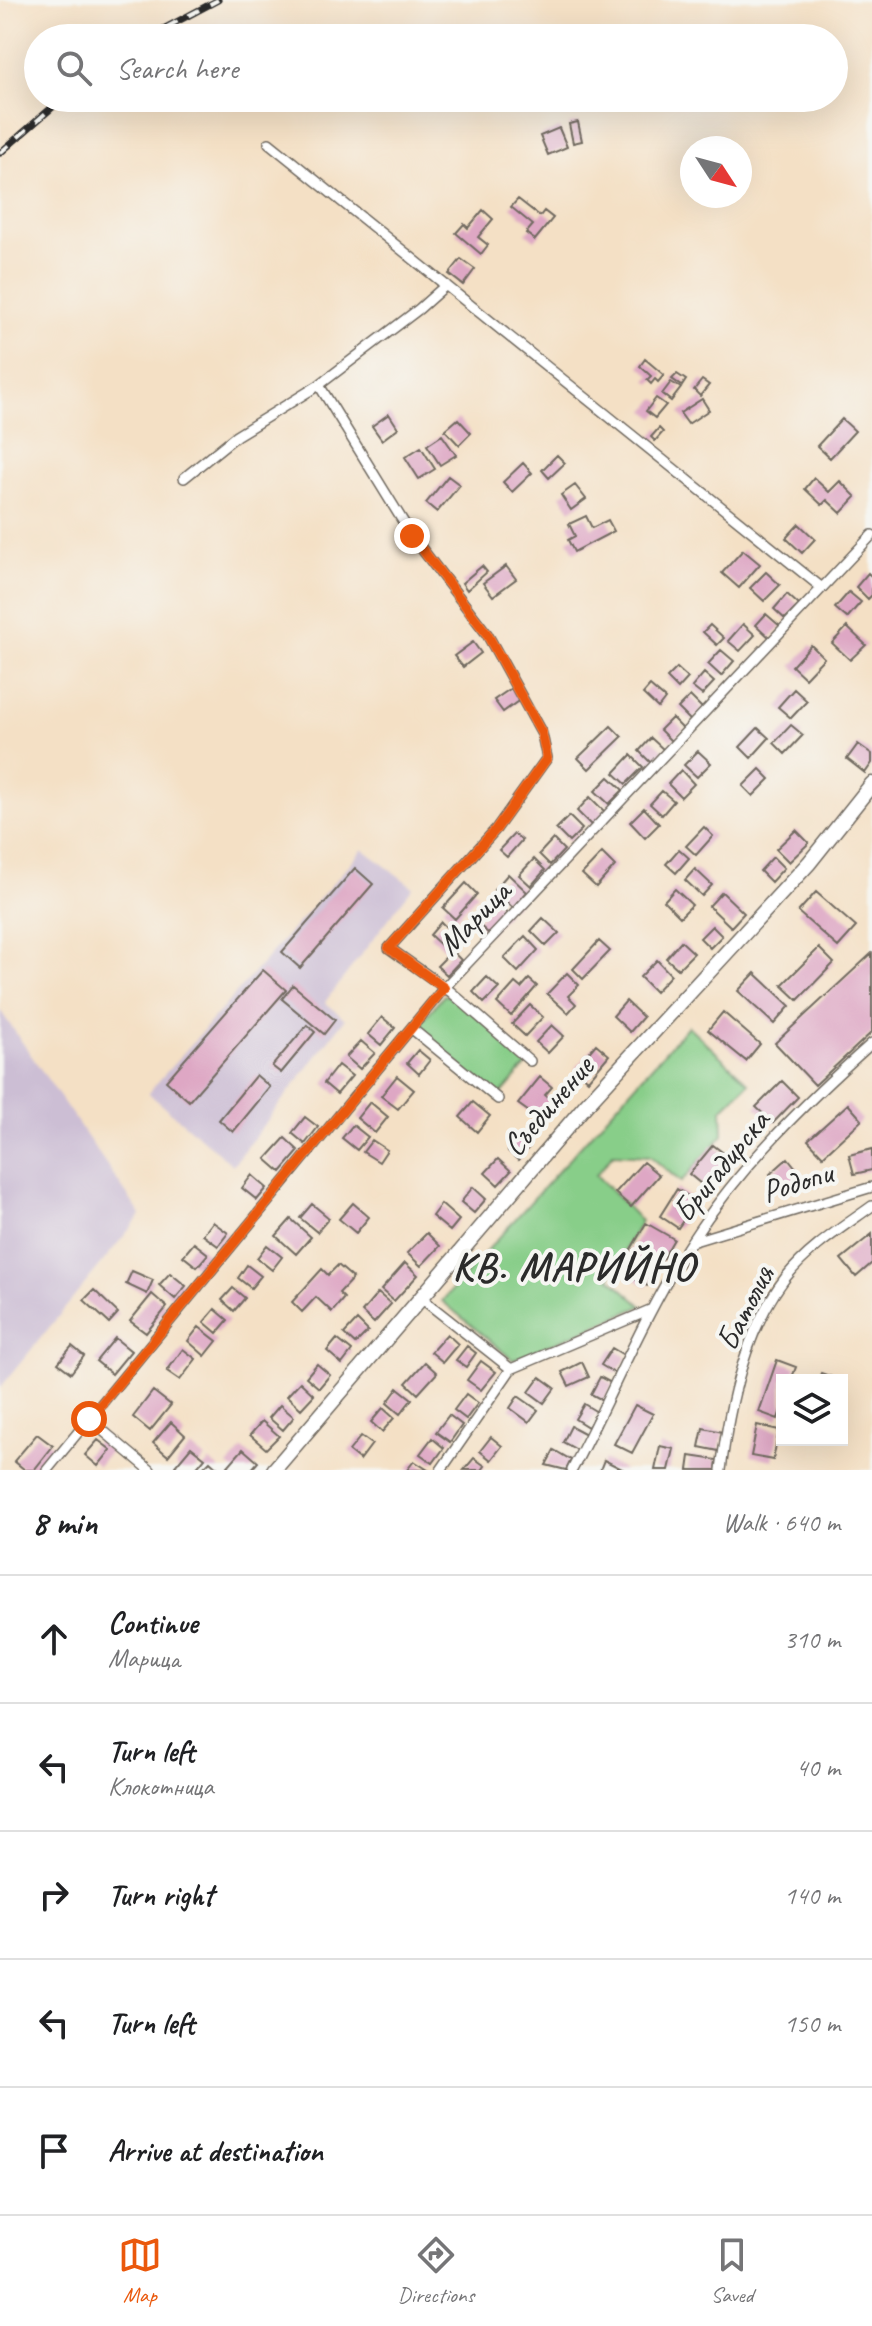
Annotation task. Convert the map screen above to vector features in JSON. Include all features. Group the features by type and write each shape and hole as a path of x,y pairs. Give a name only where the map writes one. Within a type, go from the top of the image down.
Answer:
{"street":[{"path":"269,143 822,588"},
{"path":"184,478 236,436 319,385 446,285"},
{"path":"319,385 412,536 487,634 548,748 542,769 496,829 389,948 444,988 530,1061"},
{"name":"Марица","path":"47,1470 444,988 872,535"},
{"name":"Съединение","path":"274,1470 637,1046 809,863 872,784"},
{"path":"411,1028 498,1099"},
{"name":"Бригадирска","path":"572,1470 650,1310 691,1242 756,1156 872,1043"},
{"name":"Родопи","path":"691,1242 872,1187"},
{"name":"Батолия","path":"721,1470 740,1374 785,1278 805,1256 872,1206"},
{"path":"421,1298 511,1369"},
{"path":"441,1470 511,1369 650,1310"},
{"path":"89,1419 150,1470"}],"shaded area":[{"path":"363,849 413,887 325,1002 345,1019 233,1165 148,1093"},
{"path":"0,1010 141,1215 0,1388"}],"green space":[{"path":"444,995 456,998 530,1061 497,1099 416,1028"},
{"path":"688,1026 749,1083 722,1109 723,1135 681,1182 650,1156 613,1154 596,1175 641,1221 610,1278 642,1306 513,1360 442,1301"}],"building":[{"path":"578,122 582,141 573,143 569,124"},
{"path":"559,128 567,147 548,155 540,136"},
{"path":"518,199 540,216 544,211 553,218 535,240 526,233 533,225 511,207"},
{"path":"483,210 493,219 478,237 488,245 481,254 456,233 464,224 468,228"},
{"path":"461,259 475,269 463,285 449,274"},
{"path":"645,359 664,375 658,382 655,379 651,384 647,380 651,376 640,366"},
{"path":"677,374 686,380 682,386 672,379"},
{"path":"702,380 709,385 700,396 694,390"},
{"path":"671,382 681,388 671,401 662,394"},
{"path":"656,398 666,405 655,418 646,411"},
{"path":"702,399 709,410 688,424 680,413"},
{"path":"389,414 398,428 382,440 372,426"},
{"path":"458,419 471,433 459,445 445,430"},
{"path":"842,419 855,431 830,458 817,446"},
{"path":"659,428 663,432 655,441 651,437"},
{"path":"442,435 456,455 440,465 427,445"},
{"path":"421,447 435,469 419,479 405,457"},
{"path":"557,455 565,463 549,478 542,470"},
{"path":"523,463 532,473 512,492 503,482"},
{"path":"448,476 460,485 437,512 426,503"},
{"path":"814,478 829,492 840,481 856,497 841,513 827,500 822,505 805,489"},
{"path":"575,485 586,499 571,510 561,495"},
{"path":"586,516 592,528 608,520 614,531 574,552 568,540 575,536 569,524"},
{"path":"799,524 815,539 802,553 786,538"},
{"path":"743,550 760,564 739,588 722,573"},
{"path":"482,566 487,572 467,590 462,583"},
{"path":"506,566 516,579 493,596 483,583"},
{"path":"766,572 780,585 764,601 750,588"},
{"path":"868,573 872,577 872,595 868,599 856,587"},
{"path":"849,592 861,602 847,618 835,608"},
{"path":"787,594 799,605 785,619 774,609"},
{"path":"766,614 781,627 770,638 756,625"},
{"path":"743,624 755,635 740,651 728,641"},
{"path":"710,625 724,638 717,645 703,632"},
{"path":"847,627 866,645 850,660 832,643"},
{"path":"473,642 481,653 463,667 454,656"},
{"path":"811,645 824,658 805,678 792,666"},
{"path":"721,650 734,661 721,676 708,664"},
{"path":"677,668 688,678 678,689 667,678"},
{"path":"704,673 714,682 702,695 692,687"},
{"path":"650,686 665,699 658,708 643,694"},
{"path":"513,687 521,699 503,712 494,700"},
{"path":"794,689 807,701 791,718 778,707"},
{"path":"690,696 703,709 691,721 678,708"},
{"path":"672,718 683,729 671,741 660,730"},
{"path":"791,725 803,735 785,754 774,743"},
{"path":"611,726 622,737 589,769 578,758"},
{"path":"758,728 769,738 751,758 740,747"},
{"path":"651,738 664,750 651,763 639,751"},
{"path":"858,744 872,754 872,763 865,773 847,759"},
{"path":"698,751 711,763 697,777 684,765"},
{"path":"631,755 643,767 626,784 614,773"},
{"path":"760,769 770,779 753,796 743,786"},
{"path":"681,770 694,784 681,797 668,784"},
{"path":"609,777 623,790 609,804 595,791"},
{"path":"662,791 674,801 662,815 650,804"},
{"path":"590,797 606,813 593,827 577,811"},
{"path":"644,808 659,824 645,838 630,822"},
{"path":"569,816 582,829 569,842 556,829"},
{"path":"704,827 713,836 696,855 686,846"},
{"path":"796,830 809,843 789,862 776,849"},
{"path":"514,834 522,840 507,857 499,850"},
{"path":"553,839 564,850 550,865 539,854"},
{"path":"679,849 689,858 676,873 666,864"},
{"path":"602,853 615,866 596,887 582,874"},
{"path":"773,857 784,868 771,882 760,871"},
{"path":"534,859 545,870 531,886 519,875"},
{"path":"355,868 373,884 300,968 282,952"},
{"path":"695,869 712,885 702,896 685,880"},
{"path":"508,874 527,892 513,908 494,890"},
{"path":"466,883 477,894 455,919 443,908"},
{"path":"675,889 692,905 680,917 664,901"},
{"path":"722,892 744,913 731,927 709,906"},
{"path":"816,892 856,927 838,947 798,912"},
{"path":"495,901 508,913 489,934 476,922"},
{"path":"543,918 559,933 546,946 531,931"},
{"path":"441,922 457,938 446,950 430,935"},
{"path":"712,926 722,936 710,948 700,938"},
{"path":"525,936 538,950 518,972 504,958"},
{"path":"599,941 610,951 583,979 573,969"},
{"path":"681,941 694,953 678,969 666,958"},
{"path":"819,948 834,963 798,1000 782,985"},
{"path":"452,951 461,960 447,975 437,966"},
{"path":"872,953 872,1032 815,1085 775,1043"},
{"path":"657,960 671,975 655,992 640,977"},
{"path":"263,970 286,990 189,1101 166,1081"},
{"path":"567,973 579,985 568,996 576,1004 568,1013 547,994"},
{"path":"755,973 790,1006 774,1024 738,991"},
{"path":"487,977 499,988 484,1003 473,992"},
{"path":"529,979 537,986 511,1016 497,1003 515,983 521,988"},
{"path":"293,985 335,1020 324,1034 282,999"},
{"path":"626,1001 643,1017 630,1032 613,1016"},
{"path":"530,1005 543,1017 525,1036 512,1024"},
{"path":"723,1012 760,1044 746,1061 708,1030"},
{"path":"382,1017 395,1028 381,1045 368,1034"},
{"path":"307,1025 315,1032 281,1073 272,1066"},
{"path":"552,1025 564,1036 548,1053 536,1042"},
{"path":"361,1041 375,1053 360,1069 346,1057"},
{"path":"596,1044 609,1055 588,1080 575,1069"},
{"path":"418,1050 430,1060 419,1074 407,1063"},
{"path":"338,1065 352,1076 337,1094 324,1083"},
{"path":"256,1075 270,1087 233,1132 219,1120"},
{"path":"397,1076 414,1090 398,1109 381,1096"},
{"path":"540,1077 552,1087 545,1095 553,1102 539,1119 518,1104"},
{"path":"782,1081 798,1097 773,1123 756,1107"},
{"path":"370,1102 388,1117 375,1133 357,1118"},
{"path":"473,1102 490,1116 477,1132 460,1117"},
{"path":"848,1104 862,1120 823,1156 808,1140"},
{"path":"305,1117 318,1127 305,1144 292,1133"},
{"path":"353,1125 368,1137 357,1150 342,1138"},
{"path":"520,1137 530,1146 518,1160 508,1151"},
{"path":"285,1138 299,1151 281,1172 266,1159"},
{"path":"372,1140 387,1150 379,1162 363,1152"},
{"path":"713,1145 730,1158 706,1188 689,1174"},
{"path":"872,1149 872,1170 854,1174 849,1155"},
{"path":"788,1158 804,1178 787,1193 770,1174"},
{"path":"498,1159 511,1171 498,1185 485,1173"},
{"path":"643,1162 659,1175 631,1207 615,1193"},
{"path":"252,1175 267,1188 257,1200 242,1188"},
{"path":"473,1187 486,1199 474,1213 461,1202"},
{"path":"677,1189 696,1201 678,1228 660,1216"},
{"path":"353,1203 369,1217 356,1233 339,1219"},
{"path":"312,1204 329,1218 317,1232 300,1218"},
{"path":"441,1204 459,1220 450,1231 432,1216"},
{"path":"291,1219 311,1237 296,1254 276,1236"},
{"path":"213,1222 228,1233 218,1246 203,1235"},
{"path":"646,1223 674,1239 647,1286 619,1270"},
{"path":"427,1233 440,1246 421,1266 407,1253"},
{"path":"872,1234 872,1263 856,1277 841,1259"},
{"path":"194,1243 208,1254 197,1267 183,1256"},
{"path":"267,1245 282,1257 272,1270 257,1258"},
{"path":"405,1263 418,1275 394,1301 381,1290"},
{"path":"247,1265 261,1276 251,1288 238,1278"},
{"path":"338,1265 353,1278 339,1293 344,1298 332,1312 316,1297 302,1312 292,1302 322,1269 328,1275"},
{"path":"132,1271 153,1280 147,1294 126,1284"},
{"path":"170,1273 186,1286 175,1299 159,1285"},
{"path":"233,1288 245,1298 234,1311 222,1300"},
{"path":"94,1290 118,1313 109,1323 84,1300"},
{"path":"378,1293 391,1304 374,1323 362,1312"},
{"path":"152,1294 167,1307 146,1333 130,1321"},
{"path":"215,1309 228,1320 217,1333 204,1322"},
{"path":"357,1320 368,1331 355,1344 344,1334"},
{"path":"199,1327 217,1341 205,1356 188,1341"},
{"path":"447,1334 458,1344 443,1362 431,1352"},
{"path":"115,1338 131,1351 112,1374 96,1361"},
{"path":"337,1339 352,1351 342,1364 327,1351"},
{"path":"72,1346 84,1356 71,1373 58,1363"},
{"path":"467,1346 476,1353 466,1367 456,1360"},
{"path":"612,1348 627,1357 616,1374 601,1365"},
{"path":"183,1349 196,1359 180,1380 167,1371"},
{"path":"777,1360 796,1367 793,1374 776,1374 776,1418 759,1412"},
{"path":"481,1361 496,1372 481,1390 467,1380"},
{"path":"425,1362 437,1373 418,1394 406,1383"},
{"path":"582,1362 589,1377 569,1386 562,1372"},
{"path":"317,1364 330,1375 319,1388 306,1377"},
{"path":"540,1377 555,1388 544,1403 529,1392"},
{"path":"600,1377 613,1384 604,1401 591,1394"},
{"path":"300,1382 314,1395 301,1409 287,1396"},
{"path":"398,1388 412,1399 400,1414 387,1403"},
{"path":"153,1391 171,1405 150,1431 133,1417"},
{"path":"466,1394 478,1403 466,1419 454,1410"},
{"path":"518,1396 538,1410 529,1422 510,1408"},
{"path":"584,1404 597,1412 588,1427 575,1419"},
{"path":"280,1405 294,1417 283,1430 269,1418"},
{"path":"635,1405 653,1414 632,1453 614,1444"},
{"path":"383,1408 394,1418 382,1432 371,1422"},
{"path":"449,1415 462,1425 450,1442 436,1432"},
{"path":"262,1421 279,1436 266,1449 250,1435"},
{"path":"171,1422 185,1435 168,1456 153,1443"},
{"path":"757,1425 776,1429 773,1460 751,1456"},
{"path":"571,1426 588,1435 579,1451 563,1442"},
{"path":"703,1428 723,1432 719,1451 699,1447"},
{"path":"37,1434 53,1446 34,1470 25,1470 14,1461"},
{"path":"361,1436 372,1444 360,1460 349,1451"},
{"path":"491,1437 502,1446 491,1460 480,1451"},
{"path":"432,1438 444,1448 433,1463 420,1454"},
{"path":"98,1440 111,1450 98,1466 85,1455"},
{"path":"660,1446 674,1449 669,1470 655,1470"},
{"path":"191,1447 205,1458 195,1470 180,1470 175,1466"},
{"path":"243,1449 258,1462 251,1470 233,1470 228,1466"},
{"path":"554,1450 571,1460 566,1470 546,1465"},
{"path":"690,1456 717,1460 716,1470 688,1470"},
{"path":"474,1458 485,1466 482,1470 464,1470"},
{"path":"604,1460 624,1470 600,1470"},
{"path":"210,1461 220,1470 201,1470"},
{"path":"414,1461 428,1470 407,1470"}],"railway":[{"path":"173,24 218,0"},
{"path":"0,153 47,112"}],"district":[{"name":"КВ. МАРИЙНО","path":"574,1267"}],"route":[{"path":"89,1419 444,988 389,948 496,829 547,758 548,748 542,734 487,634 412,536"}]}
